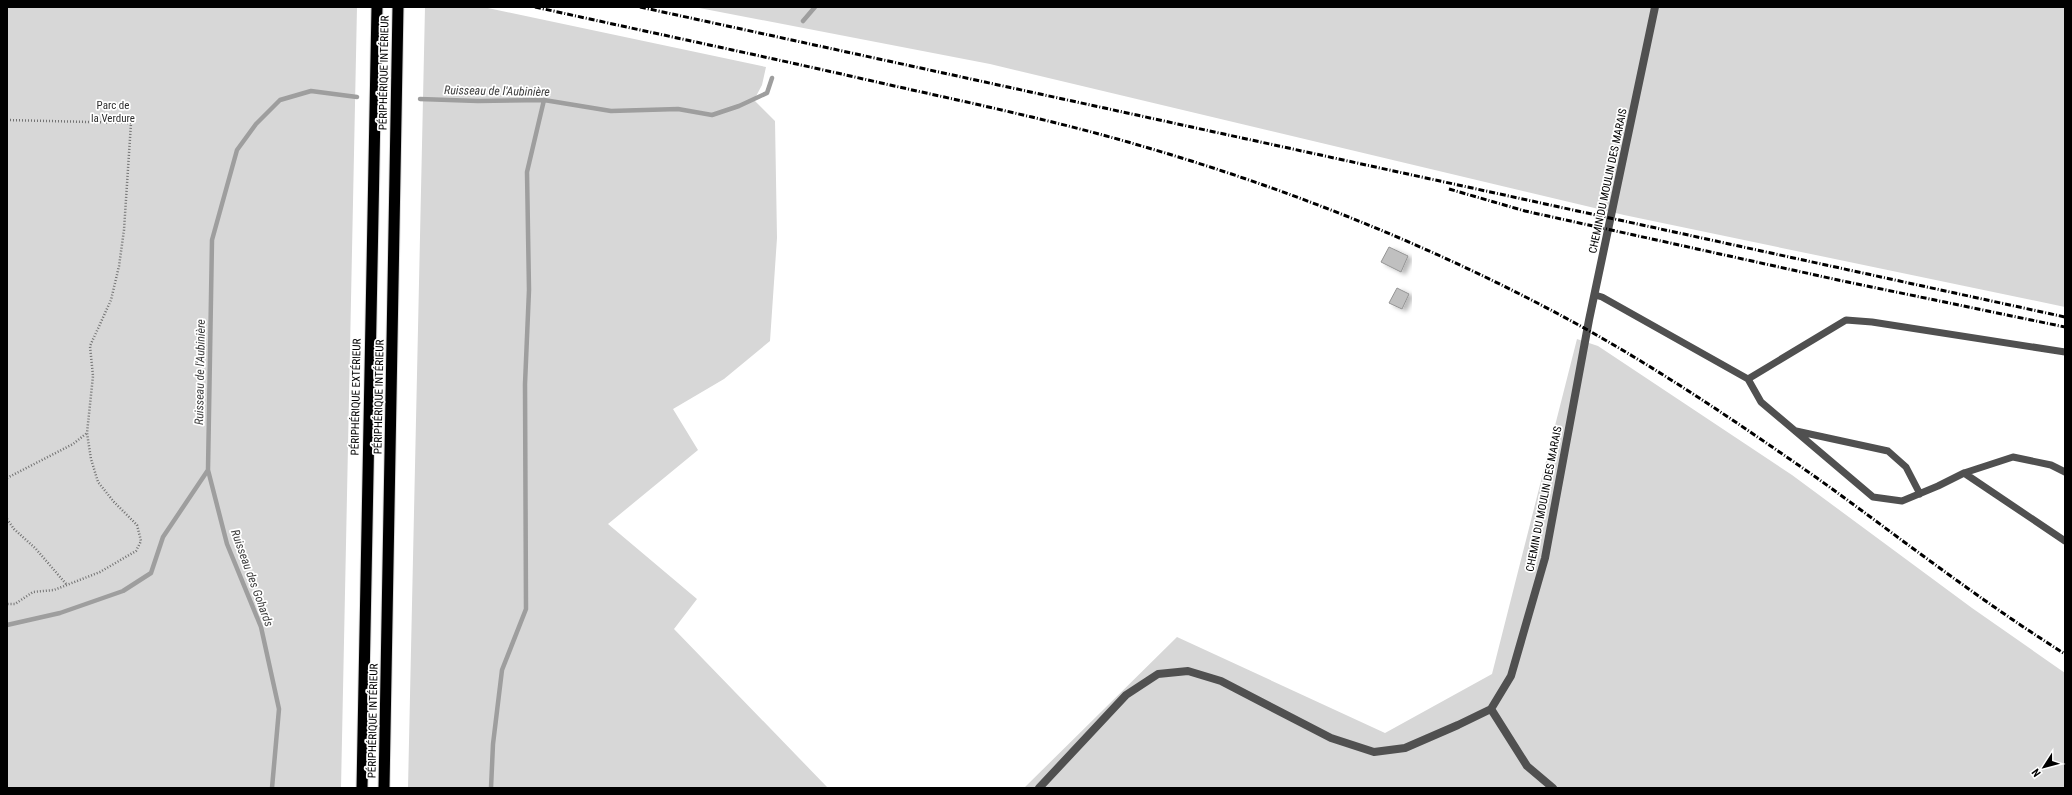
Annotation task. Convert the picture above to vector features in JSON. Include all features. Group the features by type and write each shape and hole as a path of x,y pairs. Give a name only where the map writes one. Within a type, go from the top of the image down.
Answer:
{"highway":[{"name":"PÉRIPHÉRIQUE EXTÉRIEUR","path":"362,788 377,7"},
{"name":"PÉRIPHÉRIQUE INTÉRIEUR","path":"384,788 398,7"}],"street":[{"name":"CHEMIN DU MOULIN DES MARAIS","path":"1491,709 1511,676 1545,558 1594,295 1655,7"},
{"path":"1039,788 1126,695 1158,674 1188,671 1221,681 1331,738 1374,752 1406,748 1458,726 1491,709 1527,766 1553,788"}],"lane":[{"path":"1594,295 1602,297 1654,324 1748,379 1761,402 1873,497 1902,501 1964,473 2013,457 2051,465 2065,472"},
{"path":"1748,379 1846,320 1872,322 2065,352"},
{"path":"1795,430 1888,451 1906,467 1920,494"},
{"path":"1964,473 2065,541"}],"path":[{"path":"7,120 131,123 124,230 119,266 111,300 90,346 93,376 87,433 91,459 98,482 114,502 137,525 141,540 136,551 123,560 100,572 54,590 33,592 15,604 7,604"},
{"path":"7,478 73,444 87,433"},
{"path":"7,519 14,529 36,549 67,585"}],"green space":[{"name":"Parc de la Verdure","path":"7,7 357,7 341,788 7,788"},
{"path":"425,7 483,7 766,67 762,85 754,100 775,121 777,238 770,341 724,379 673,409 698,450 608,524 697,599 674,629 828,788 408,788"},
{"path":"694,7 2065,7 2065,307 1624,215 990,64"},
{"path":"1577,339 1598,346 1792,475 1972,608 2065,673 2065,788 1024,788 1177,637 1385,733 1492,674"}],"building":[{"path":"1389,247 1408,256 1401,272 1381,262"},
{"path":"1397,288 1409,294 1402,309 1389,303"}],"waterway":[{"name":"Ruisseau de l'Aubinière","path":"803,21 815,7"},
{"name":"Ruisseau de l'Aubinière","path":"420,99 478,101 544,100 611,111 678,109 712,115 739,106 767,93 772,78"},
{"name":"Ruisseau de l'Aubinière","path":"7,625 60,613 123,591 151,573 163,537 208,470 212,240 237,150 256,124 280,100 311,91 357,97"},
{"path":"491,788 493,744 502,670 526,609 525,384 529,290 527,172 544,100"},
{"name":"Ruisseau des Gohards","path":"208,470 227,544 261,627 279,709 272,788"}],"railway":[{"path":"535,7 954,99 1082,129 1256,182 1364,223 1471,270 1524,296 1575,323 1637,359 1698,397 1787,457 1970,590 2065,654"},
{"path":"640,7 2065,317"},
{"path":"1449,189 1525,211 1838,280 2065,327"}]}
